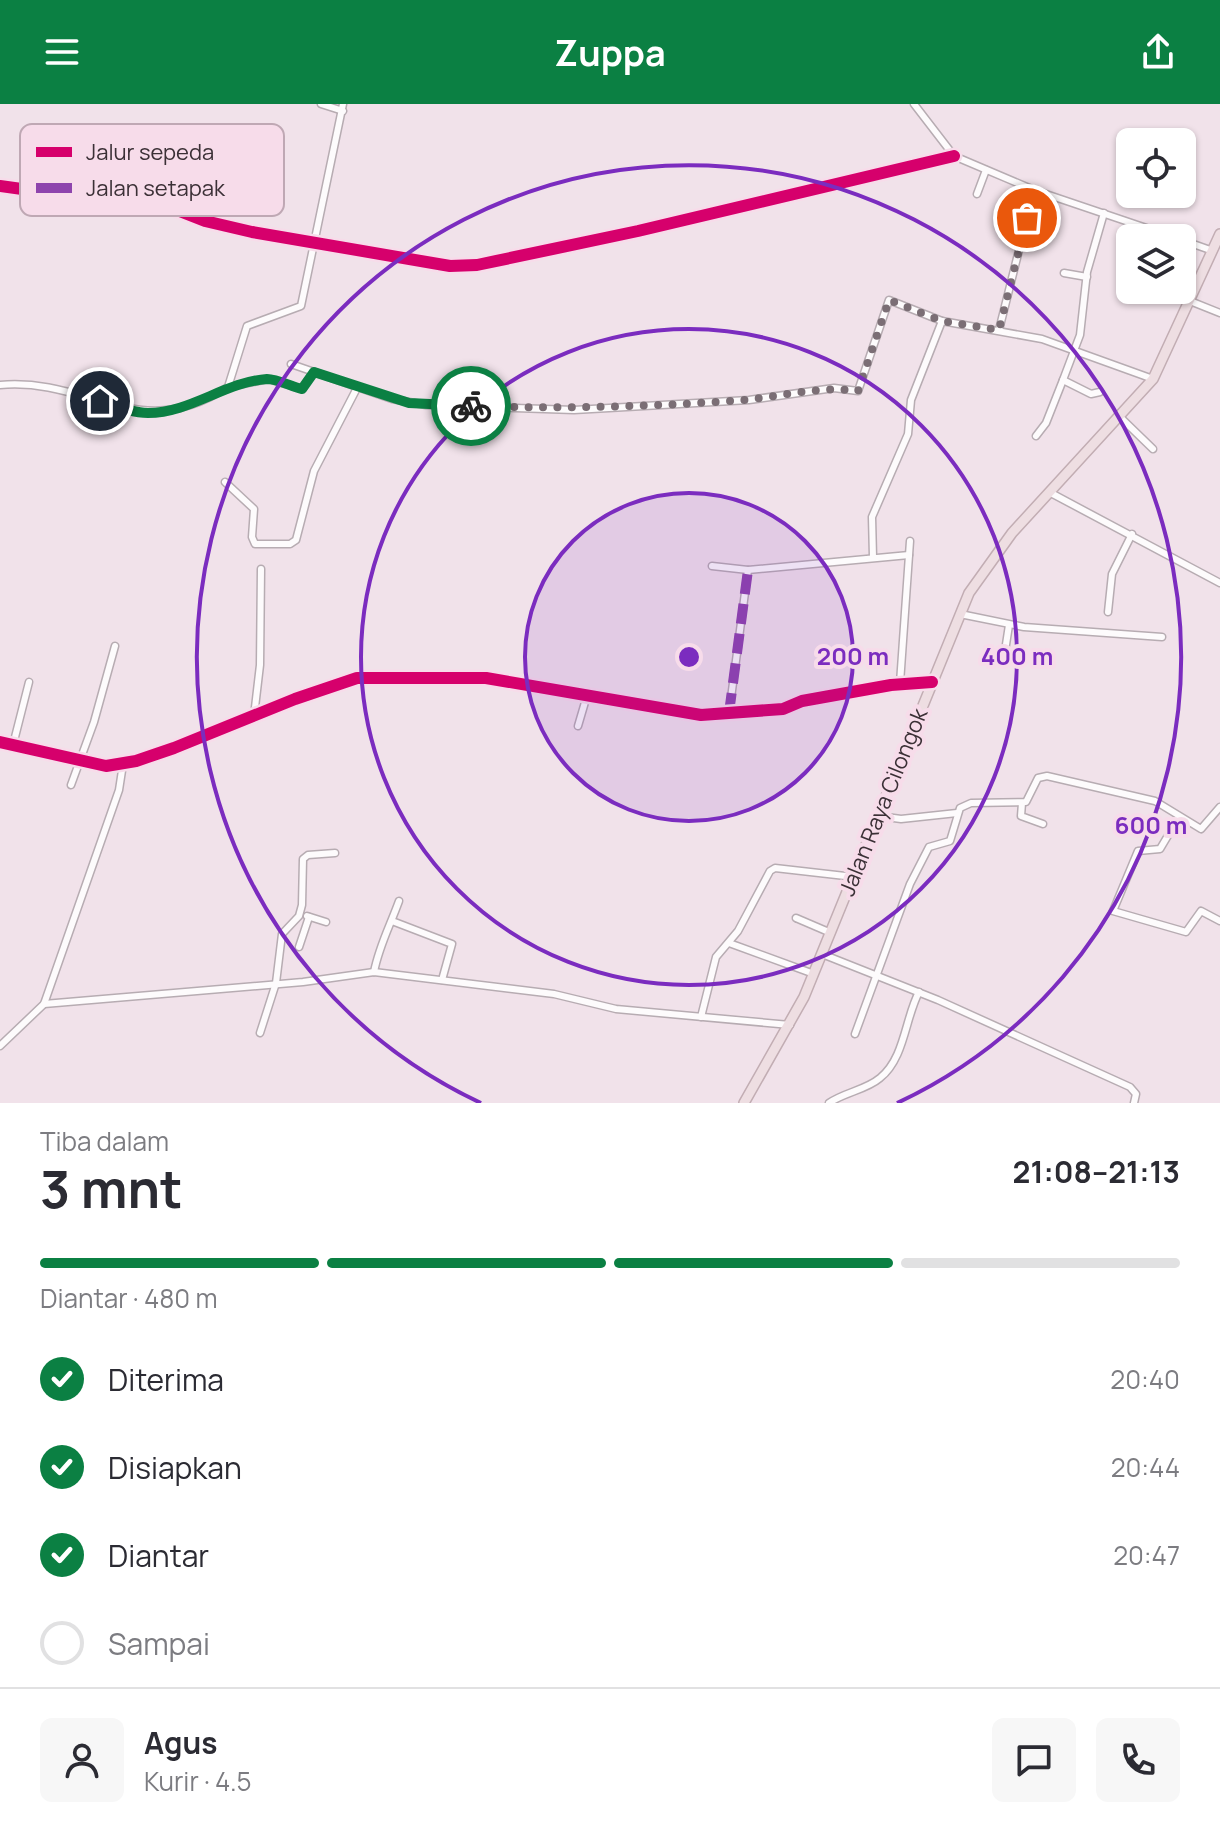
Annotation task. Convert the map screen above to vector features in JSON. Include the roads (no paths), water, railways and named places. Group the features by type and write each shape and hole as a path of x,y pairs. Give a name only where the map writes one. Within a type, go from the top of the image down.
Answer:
{"highway":[{"name":"Jalan Raya Cilongok","path":"1196,288 1220,234"},
{"name":"Jalan Raya Cilongok","path":"744,1103 791,1025 814,974 960,614 979,576 1049,492 1121,418 1153,379 1189,304"}],"street":[{"path":"228,387 247,326 301,306 343,107 321,104"},
{"path":"914,104 954,156 1034,190 1136,224"},
{"path":"192,216 316,244 450,266 477,265 706,216 954,156"},
{"path":"977,194 986,170"},
{"path":"0,186 20,189"},
{"path":"999,330 1034,190"},
{"path":"1036,436 1045,426 1075,349 1083,322 1087,277 1104,213"},
{"path":"1196,245 1213,251"},
{"path":"1064,273 1087,277"},
{"path":"291,364 409,403 574,410 749,400 834,388 858,391 889,300 942,321 999,330 1075,349 1153,379"},
{"path":"1196,303 1220,313"},
{"path":"873,557 872,517 908,434 911,400 942,321"},
{"path":"0,385 56,387 147,413 194,403 228,387 268,379 302,389 314,372"},
{"path":"1063,380 1091,394 1100,392"},
{"path":"225,482 254,509 252,537 255,544 290,544 296,540 314,471 357,388"},
{"path":"1121,418 1153,449"},
{"path":"1049,492 1220,583"},
{"path":"1108,612 1112,574 1132,534"},
{"path":"900,683 910,541"},
{"path":"712,566 748,570 909,555"},
{"path":"254,716 260,665 261,569"},
{"path":"729,713 748,570"},
{"path":"960,614 1009,625 1162,637"},
{"path":"1005,651 1009,625"},
{"path":"71,785 91,733 115,646"},
{"path":"0,742 106,766 123,764 174,748 357,678 486,678 588,692 701,715 783,709 802,701 900,683 932,682"},
{"path":"13,745 29,682"},
{"path":"578,726 588,692"},
{"path":"0,1046 44,1004 119,790 123,764"},
{"path":"879,816 901,819 957,813 971,803 1022,803 1027,801 1038,778 1047,776 1155,801 1203,828 1220,807"},
{"path":"1022,803 1021,816 1043,824"},
{"path":"855,1034 910,884 931,845 950,841 957,813"},
{"path":"1179,817 1160,849 1138,851 1113,911 1186,932 1201,911 1220,921"},
{"path":"260,1033 276,983 282,934 300,913 305,857 335,853"},
{"path":"701,1017 716,957 729,943 770,871 854,877"},
{"path":"374,972 380,943 399,901"},
{"path":"300,913 326,922"},
{"path":"299,947 309,917"},
{"path":"796,918 831,933"},
{"path":"392,921 452,944 442,980"},
{"path":"729,943 814,974"},
{"path":"822,954 919,992 1130,1087 1136,1094 1134,1103"},
{"path":"44,1004 374,972 554,994 616,1009 791,1025"},
{"path":"829,1103 847,1092 870,1084 886,1072 905,1033 919,992"}]}
